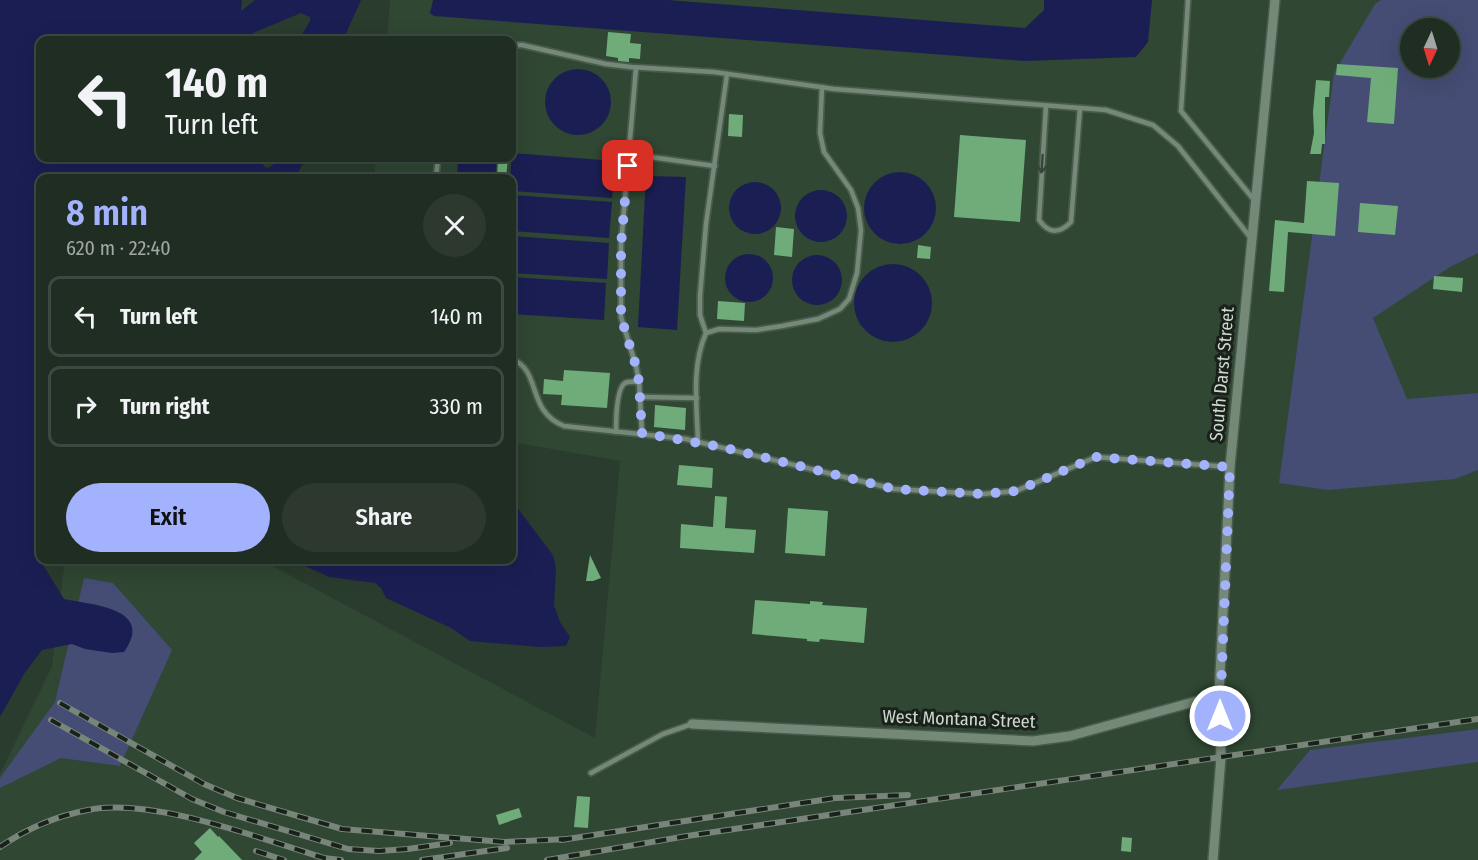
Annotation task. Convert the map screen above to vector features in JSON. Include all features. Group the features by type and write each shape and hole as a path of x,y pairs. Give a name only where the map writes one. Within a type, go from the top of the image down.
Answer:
{"street":[{"name":"South Darst Street","path":"1214,860 1221,757 1219,695 1230,467 1275,0"},
{"name":"West Montana Street","path":"692,724 1033,741 1070,736 1219,695"}],"lane":[{"path":"1188,0 1181,111 1256,202"},
{"path":"516,45 636,68 727,74 822,87 1106,110 1153,125 1178,146 1252,240"},
{"path":"636,68 621,245 621,317 639,382 642,433"},
{"path":"698,442 697,363 700,345 706,333 700,315 700,296 706,224 727,74"},
{"path":"706,333 719,329 756,330 818,319 840,309 849,298 856,273 861,230 858,208 851,190 824,152 820,133 822,87"},
{"path":"1046,106 1039,220 1044,228 1053,231 1062,230 1071,222 1080,108"},
{"path":"629,154 715,166"},
{"path":"516,360 523,363 536,398 545,414 554,423 578,429 642,433 698,442 894,489 983,494 1016,491 1096,457 1230,467"},
{"path":"616,432 618,394 621,386 627,382 639,382"},
{"path":"641,397 697,398"},
{"path":"591,773 663,734 692,724"}],"shaded area":[{"path":"0,0 242,0 241,11 255,0 361,0 345,36 301,36 310,17 301,13 246,36 36,36 36,162 262,162 264,167 269,168 276,162 304,162 297,174 36,174 36,564 43,564 64,599 104,607 126,617 132,626 132,637 124,652 112,653 85,649 72,644 42,650 24,674 0,717"},
{"path":"390,0 1478,0 1478,860 0,860 0,774 52,666 65,564 269,564 595,738 620,461 516,443 516,174 374,174 376,162 516,162 516,36 387,36"},
{"path":"433,0 668,0 1025,28 1044,10 1044,0 1152,0 1148,42 1136,57 1025,61 434,16 430,13"},
{"path":"1381,0 1478,0 1478,253 1450,267 1373,318 1407,399 1478,393 1478,470 1455,479 1328,490 1279,483 1334,73 1375,4"},
{"path":"578,69 591,72 601,79 608,89 611,102 608,115 601,125 591,132 578,135 565,132 555,125 548,115 545,102 548,89 555,79 565,72"},
{"path":"516,153 615,161 612,198 516,191 516,174 510,174 511,162 516,162"},
{"path":"458,162 497,162 495,174 457,174"},
{"path":"907,172 926,182 934,194 936,208 934,222 926,234 914,242 893,244 874,234 866,222 864,201 874,182 886,174"},
{"path":"646,176 686,177 677,330 638,327"},
{"path":"750,182 760,182 774,189 781,208 774,227 760,234 750,234 740,230 733,223 729,213 729,203 733,193 740,186"},
{"path":"821,190 831,192 839,198 845,206 847,216 845,226 839,234 831,240 821,242 811,240 803,234 797,226 795,216 797,206 803,198 811,192"},
{"path":"516,195 612,202 609,238 516,231"},
{"path":"516,236 609,243 607,279 516,273"},
{"path":"744,254 754,254 769,264 773,278 772,287 763,298 754,302 744,302 729,292 725,283 725,273 735,258"},
{"path":"817,255 831,259 838,266 842,280 838,294 831,301 817,305 803,301 796,294 792,280 796,266 803,259"},
{"path":"893,264 908,267 925,281 932,303 929,318 915,335 893,342 878,339 861,325 854,303 857,288 871,271"},
{"path":"516,277 606,283 604,320 516,314"},
{"path":"516,506 553,555 556,569 554,605 560,622 570,637 566,646 540,647 470,641 451,628 386,598 381,588 375,583 329,577 301,564 516,564"},
{"path":"84,578 113,583 172,650 120,766 61,758 0,788 0,778 55,702"},
{"path":"1478,729 1478,762 1277,790 1310,750"}],"building":[{"path":"608,32 631,34 630,43 641,44 640,59 629,58 629,62 618,61 618,58 606,56"},
{"path":"1337,64 1398,68 1394,124 1367,122 1371,78 1336,75"},
{"path":"1316,80 1330,81 1329,97 1325,97 1325,144 1322,144 1321,154 1310,154 1314,133"},
{"path":"729,114 743,115 742,137 728,136"},
{"path":"960,135 1026,140 1020,222 954,217"},
{"path":"498,162 508,162 506,174 497,174"},
{"path":"1307,181 1339,183 1335,236 1288,232 1284,292 1269,291 1275,220 1304,223"},
{"path":"1360,203 1398,206 1395,235 1358,232"},
{"path":"776,227 794,229 792,257 774,255"},
{"path":"918,245 931,247 930,259 917,258"},
{"path":"1434,276 1463,278 1462,292 1433,289"},
{"path":"718,301 745,303 744,321 717,319"},
{"path":"564,370 610,373 607,408 561,405 562,395 543,394 544,379 563,381"},
{"path":"655,405 686,408 685,430 654,427"},
{"path":"679,465 713,468 712,488 677,485"},
{"path":"715,496 727,497 725,528 756,530 754,553 680,548 681,524 713,527"},
{"path":"788,508 828,511 825,556 785,553"},
{"path":"590,555 601,578 586,581"},
{"path":"755,600 810,604 810,601 823,602 822,605 867,608 864,643 820,639 819,642 752,634"},
{"path":"577,796 590,797 588,828 574,827"},
{"path":"519,808 522,817 499,825 496,815"},
{"path":"210,828 242,860 194,860 202,852 194,843"},
{"path":"1122,837 1132,838 1131,852 1121,851"}],"railway":[{"path":"60,703 204,784 237,798 342,829 504,842 568,839"},
{"path":"547,860 687,836 1478,719"},
{"path":"51,720 192,799 224,812 348,849 379,851 450,843"},
{"path":"561,840 835,798 908,795"},
{"path":"0,847 31,829 76,813 114,808 143,809 207,822 324,858 341,860"},
{"path":"422,860 507,848"},
{"path":"256,851 284,860"}],"route":[{"path":"628,166 621,245 621,317 639,382 642,433 721,447 894,489 983,494 1016,491 1096,457 1230,467 1219,695 1220,716"}]}
